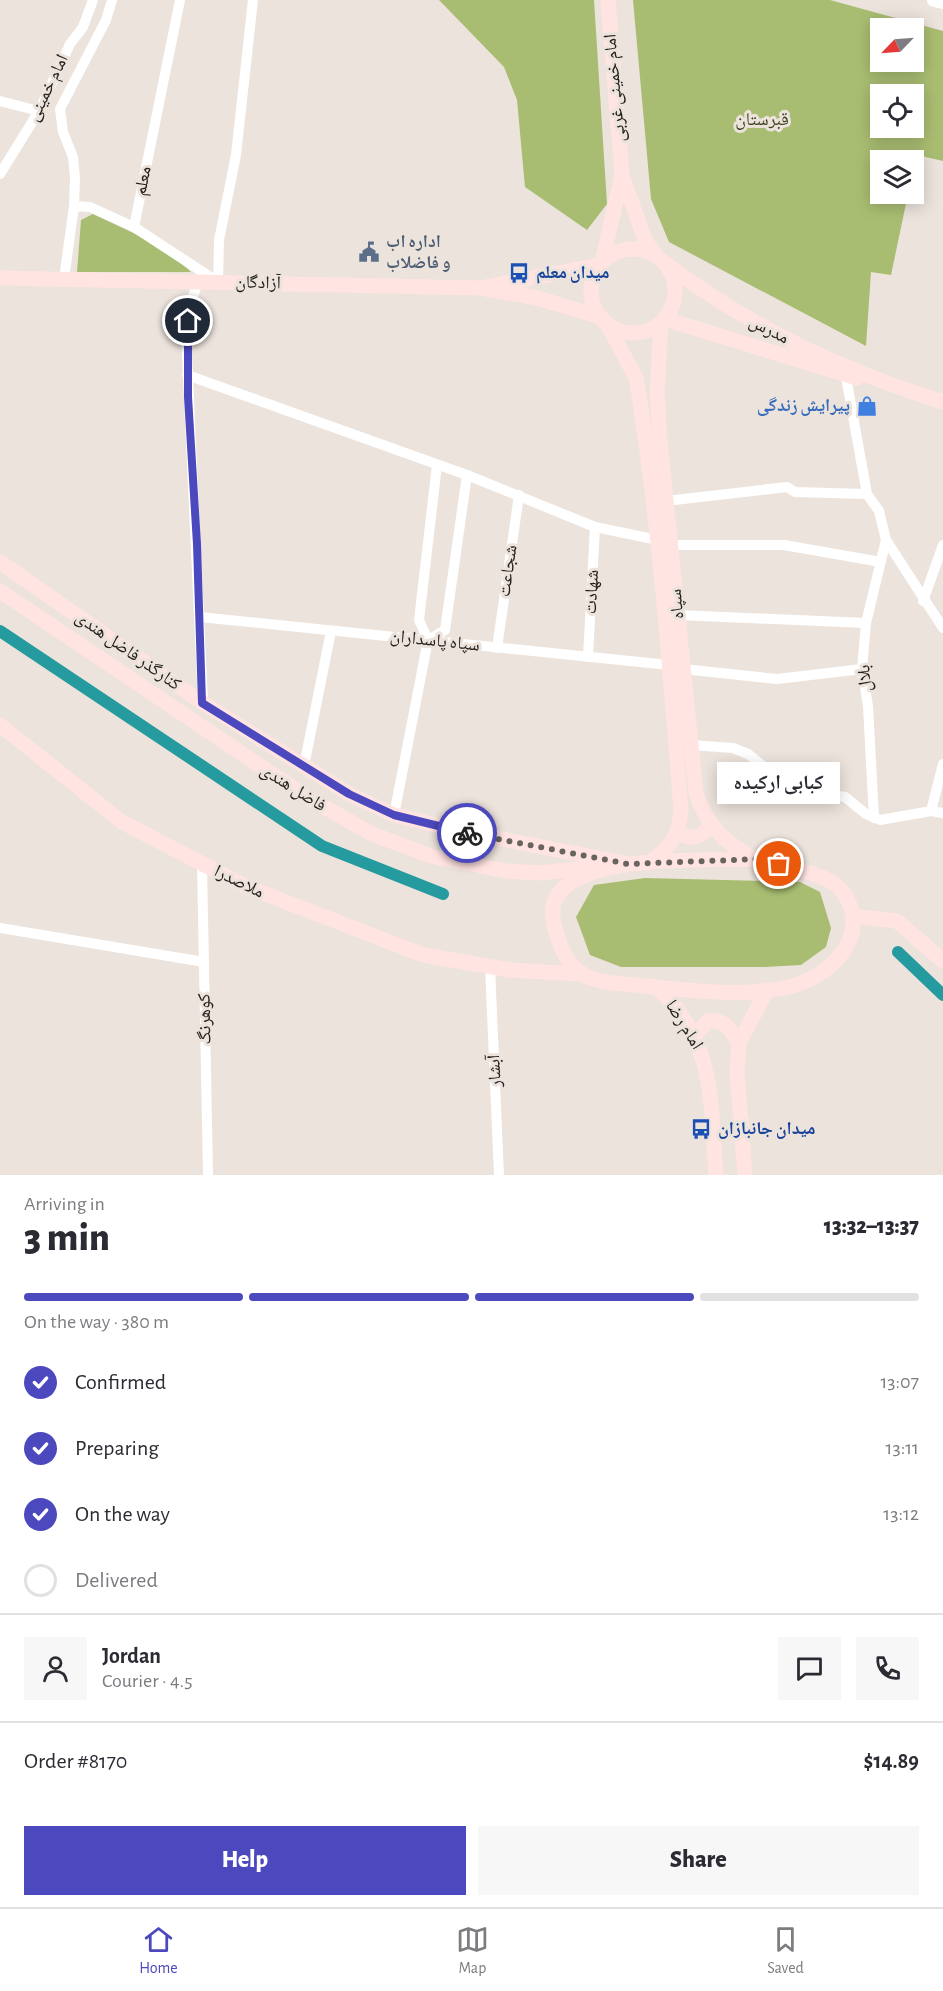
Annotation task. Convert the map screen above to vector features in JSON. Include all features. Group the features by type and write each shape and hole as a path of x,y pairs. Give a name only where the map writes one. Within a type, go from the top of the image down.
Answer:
{"main road":[{"name":"امام خمینی غربی","path":"608,0 622,175 645,240 660,259"},
{"name":"امام خمینی غربی","path":"601,264 622,175"},
{"path":"629,249 642,249 660,259 672,274 675,288 674,301 663,321 646,331 635,333 624,332 603,320 537,298 480,288 601,264 619,251 629,249"},
{"name":"مدرس","path":"660,259 730,310 881,382 943,402"},
{"path":"601,264 592,280 591,292 593,303 603,320"},
{"name":"آزادگان","path":"0,278 480,288"},
{"name":"سپاه","path":"603,320 636,378 678,615 676,667 691,745 696,793 710,825 727,843 755,859"},
{"name":"مدرس","path":"663,321 846,376 881,382"},
{"name":"سپاه","path":"663,321 657,393 666,501 664,542 676,667 681,811 678,832"},
{"name":"کنارگذر فاضل هندی","path":"0,562 202,703 349,794 394,815 460,831 628,864"},
{"name":"فاضل هندی","path":"0,591 256,764 305,796 372,834 431,856 506,871 539,873 628,864"},
{"name":"ملاصدرا","path":"0,725 122,822 245,886 423,955 511,970 578,974"},
{"path":"650,862 669,848 678,832 684,836 693,837 703,833 710,825"},
{"path":"755,859 831,882 846,896 854,916 851,941 821,974 792,985 747,993 620,984 578,974 566,957 556,934 552,914 557,894 575,879 628,864 650,862 755,859"},
{"path":"854,916 897,921 943,961"},
{"name":"امام رضا","path":"656,987 669,999 694,1036 703,1055 716,1175"},
{"path":"745,1175 737,1071 739,1043 767,990"},
{"path":"694,1036 708,1020 717,1020 727,1024 739,1043"}],"street":[{"name":"امام خمینی","path":"0,174 39,111 70,44 83,27 93,0"},
{"path":"64,279 74,206 75,178 73,157 63,132 60,109 106,20 112,0"},
{"name":"معلم","path":"134,226 180,0"},
{"path":"218,282 219,240 236,154 253,0"},
{"path":"934,0 943,2"},
{"path":"0,101 39,111"},
{"path":"74,206 90,207 134,226 218,282"},
{"path":"198,282 189,308 186,334 202,703"},
{"path":"187,375 467,475 595,527 664,542 784,545 881,562"},
{"name":"بلال","path":"846,376 867,494 879,511 886,540 923,601 943,628"},
{"path":"394,815 428,640 419,620 437,465"},
{"path":"428,640 445,630 467,475"},
{"path":"666,501 787,487 795,492 867,494"},
{"name":"شجاعت","path":"497,648 519,495"},
{"name":"شهادت","path":"588,657 595,527"},
{"name":"بلال","path":"874,818 868,706 862,669 866,623 886,540"},
{"path":"923,601 943,545"},
{"path":"678,615 866,623"},
{"name":"سپاه پاسداران","path":"200,617 588,657 777,680 862,669"},
{"path":"304,766 331,631"},
{"path":"691,745 733,748 748,754 778,778 809,791 845,798 874,818 894,820 931,812 943,813"},
{"path":"931,812 943,764"},
{"name":"کوهرنگ","path":"202,864 208,1175"},
{"path":"0,928 204,962"},
{"name":"آبشار","path":"490,967 500,1175"}],"green space":[{"path":"439,0 594,0 607,204 587,230 525,187 517,100 504,67"},
{"name":"قبرستان","path":"633,0 830,0 896,18 870,18 870,72 924,72 924,26 943,31 943,161 924,157 924,150 870,150 870,204 906,204 891,275 871,272 866,346 669,242 651,199"},
{"path":"93,214 157,246 191,272 77,272 81,220"},
{"path":"645,878 800,882 820,892 831,928 826,947 801,965 765,967 621,967 590,955 576,917 594,885"}],"waterway":[{"path":"0,631 322,846 443,894"},
{"path":"898,952 943,995"}],"way so far":[{"path":"467,833 628,864 760,859 779,864"}],"place":[{"name":"اداره اب و فاضلاب","path":"369,252"},
{"name":"میدان معلم","path":"519,273"},
{"name":"پیرایش زندگی","path":"867,406"},
{"name":"کبابی ارکیده","path":"779,864"},
{"name":"میدان جانبازان","path":"701,1129"}],"route":[{"path":"188,321 186,334 188,397 197,544 202,703 349,794 394,815 467,833"}]}
